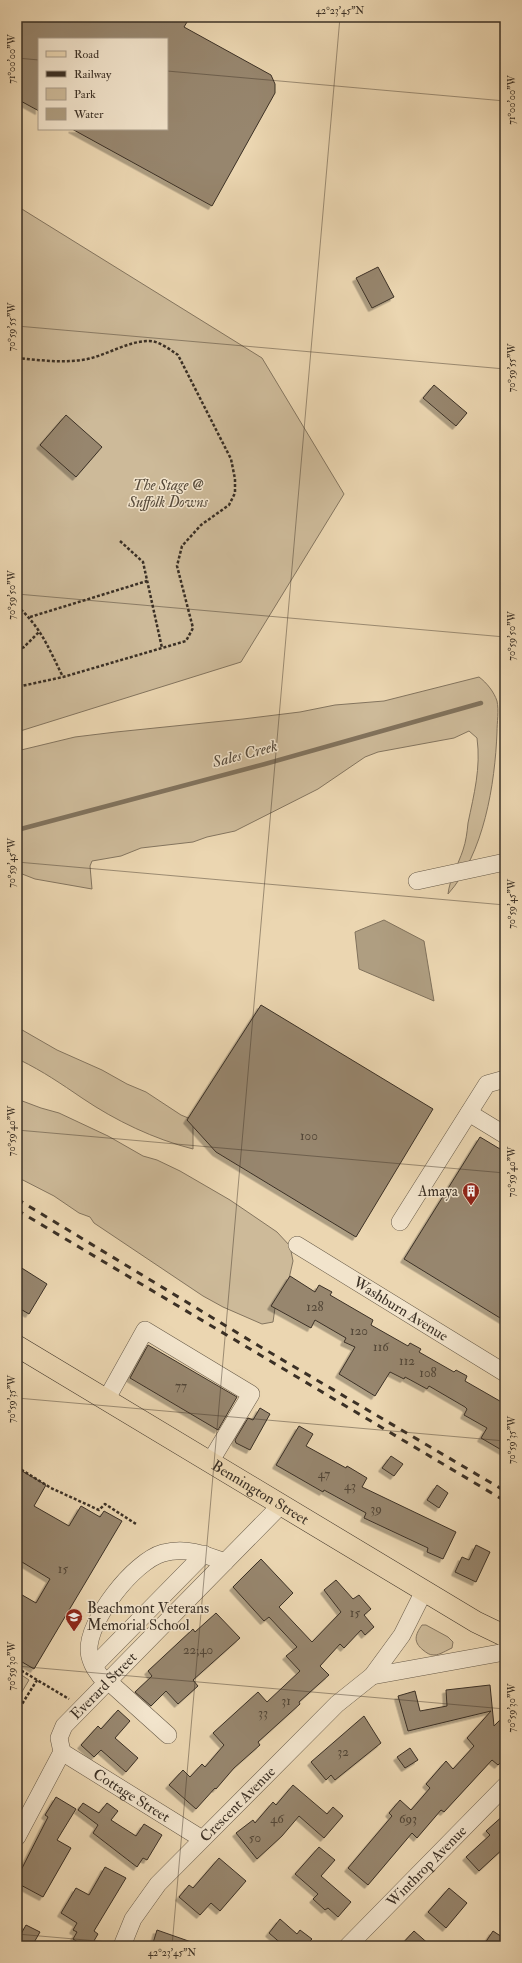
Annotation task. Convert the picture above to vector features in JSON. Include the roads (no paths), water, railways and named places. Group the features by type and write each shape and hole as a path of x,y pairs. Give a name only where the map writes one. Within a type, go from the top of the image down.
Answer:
{"main road":[{"name":"Bennington Street","path":"17,1346 476,1622 505,1636"}],"street":[{"path":"417,881 505,862"},
{"path":"400,1222 487,1084 505,1079"},
{"path":"469,1113 505,1136"},
{"name":"Washburn Avenue","path":"297,1245 505,1373"},
{"path":"106,1400 145,1330 251,1394 210,1462"},
{"name":"Everard Street","path":"62,1752 59,1743 61,1730 281,1505"},
{"path":"168,1735 98,1674 89,1653 89,1640 95,1623 120,1587 132,1573 149,1560 161,1554 186,1551 204,1554 225,1562"},
{"path":"94,1666 204,1554"},
{"name":"Crescent Avenue","path":"122,1946 133,1919 149,1895 202,1839 336,1704 372,1676 402,1635 424,1591"},
{"name":"Crescent Avenue","path":"372,1676 505,1652"},
{"path":"17,1837 62,1752"},
{"name":"Cottage Street","path":"62,1752 202,1839"},
{"name":"Winthrop Avenue","path":"348,1946 505,1786"}],"water":[{"path":"384,920 424,941 434,1001 359,969 355,932"}],"waterway":[{"name":"Sales Creek","path":"17,830 265,764 481,703"}],"railway":[{"path":"17,1199 259,1346 505,1491"},
{"path":"17,1210 505,1501"}],"place":[{"name":"Amaya","path":"471,1206"},
{"name":"Beachmont Veterans Memorial School","path":"74,1632"}],"park label":[{"name":"The Stage @ Suffolk Downs","path":"168,494"}]}
